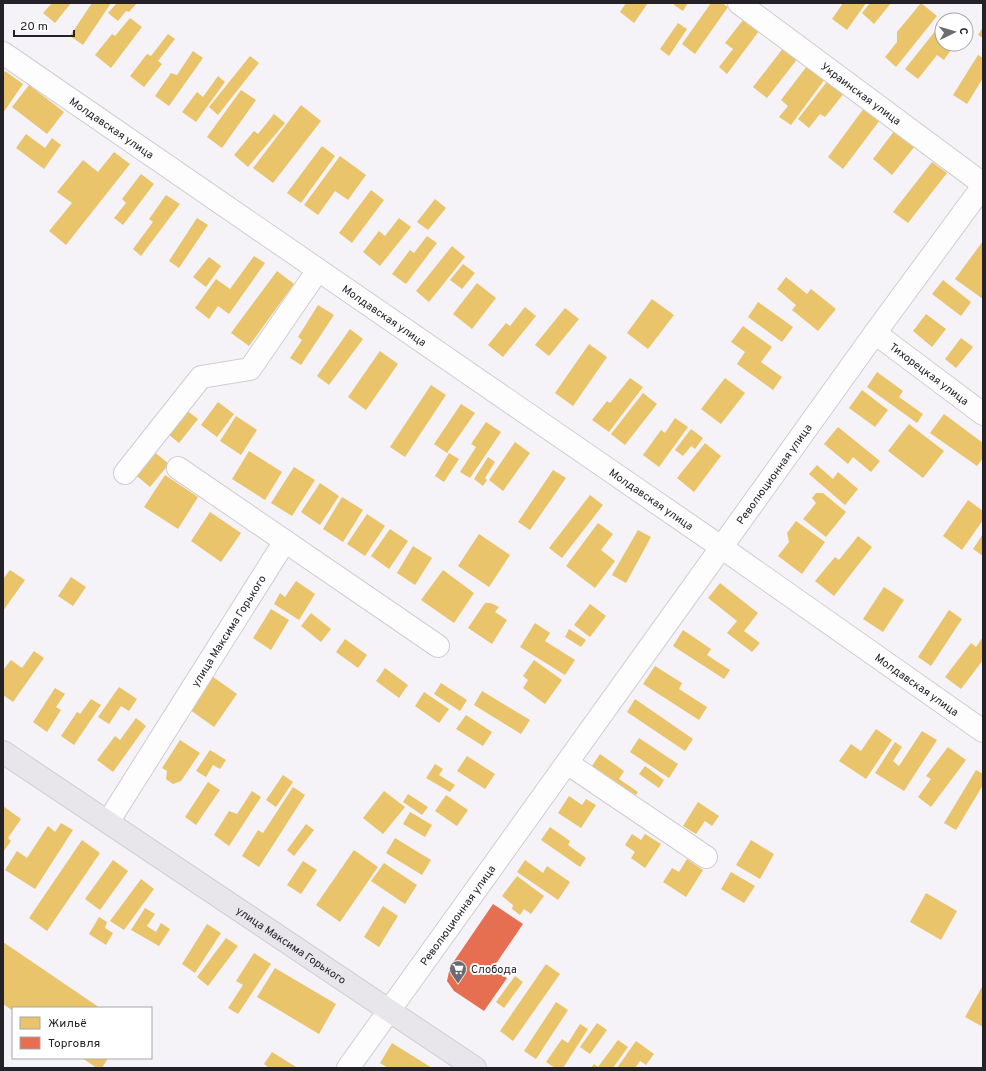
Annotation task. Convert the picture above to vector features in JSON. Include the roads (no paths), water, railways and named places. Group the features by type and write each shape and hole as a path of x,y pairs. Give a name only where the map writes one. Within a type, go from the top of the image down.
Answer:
{"main road":[{"name":"улица Максима Горького","path":"3,752 475,1068"}],"street":[{"name":"Украинская улица","path":"739,3 983,185"},
{"name":"Молдавская улица","path":"3,53 721,547 983,731"},
{"name":"Революционная улица","path":"348,1068 721,547 983,185"},
{"path":"125,472 201,378 250,369 318,270"},
{"name":"Тихорецкая улица","path":"875,333 983,414"},
{"path":"178,468 438,646"},
{"name":"улица Максима Горького","path":"108,822 285,541"},
{"path":"567,763 706,857"}],"place":[{"name":"Слобода","path":"458,984"}]}
